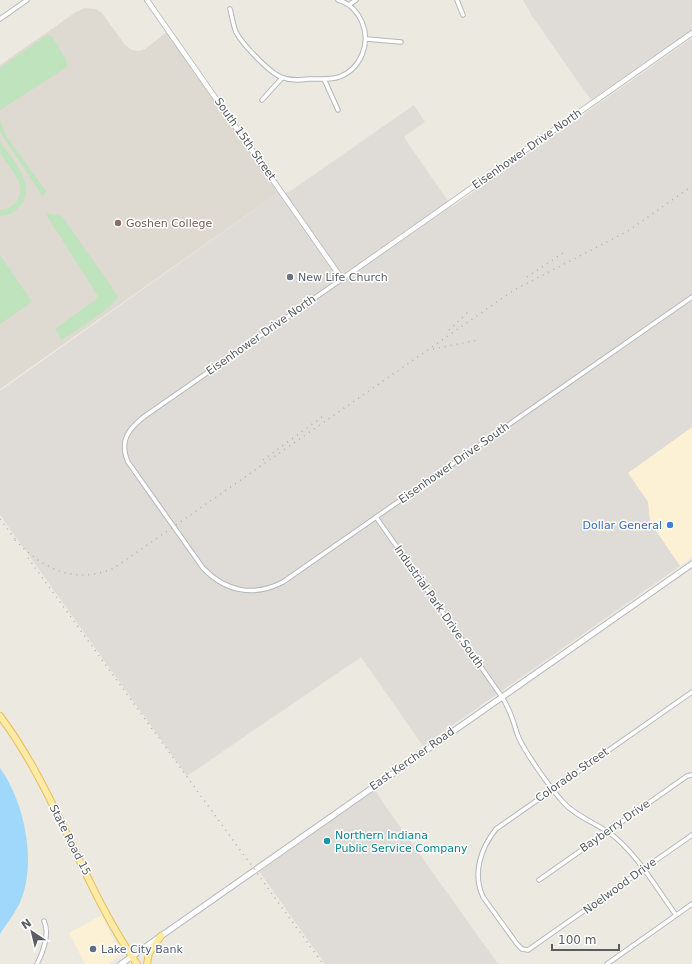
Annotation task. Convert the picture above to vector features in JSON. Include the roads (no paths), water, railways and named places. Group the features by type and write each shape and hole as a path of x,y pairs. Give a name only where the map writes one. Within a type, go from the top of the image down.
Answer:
{"main road":[{"name":"East Kercher Road","path":"121,964 692,564"},
{"name":"State Road 15","path":"0,716 29,760 95,889 132,956 138,964"},
{"path":"147,964 149,953 161,936"}],"street":[{"path":"0,19 25,0"},
{"name":"South 15th Street","path":"147,0 342,279"},
{"path":"230,9 237,33 242,41 282,78 324,79 339,77 354,67 362,56 366,39 361,21 350,4 338,0"},
{"path":"350,4 356,0"},
{"path":"457,0 463,15"},
{"name":"Eisenhower Drive North","path":"207,573 128,462 124,447 127,433 133,425 692,33"},
{"path":"366,39 401,42"},
{"path":"262,100 282,78"},
{"path":"324,79 338,110"},
{"name":"Eisenhower Drive South","path":"207,573 221,583 235,590 253,591 271,588 294,576 376,517 692,297"},
{"name":"Industrial Park Drive South","path":"376,517 502,697 512,714 518,736 525,749 553,789 563,802 574,812 607,832 627,849 676,915"},
{"name":"Colorado Street","path":"528,950 520,947 483,897 477,877 483,849 496,829 692,692"},
{"name":"Bayberry Drive","path":"539,880 687,776 692,775"},
{"name":"Noelwood Drive","path":"528,950 692,835"},
{"path":"607,964 692,904"},
{"path":"37,964 46,939 47,927 44,922"}],"water":[{"path":"0,768 16,797 21,814 26,832 28,868 26,885 21,900 0,934"}],"railway":[{"path":"15,540 37,559 60,571 86,575 99,573 114,568 514,290 628,231 692,186"},
{"path":"527,277 563,253"},
{"path":"449,330 468,312"},
{"path":"433,349 478,340"},
{"path":"263,460 326,414"},
{"path":"0,519 18,543"},
{"path":"28,558 323,964"}],"place":[{"name":"Goshen College","path":"118,223"},
{"name":"New Life Church","path":"290,277"},
{"name":"Dollar General","path":"670,525"},
{"name":"Northern Indiana Public Service Company","path":"327,841"},
{"name":"Lake City Bank","path":"93,949"}]}
